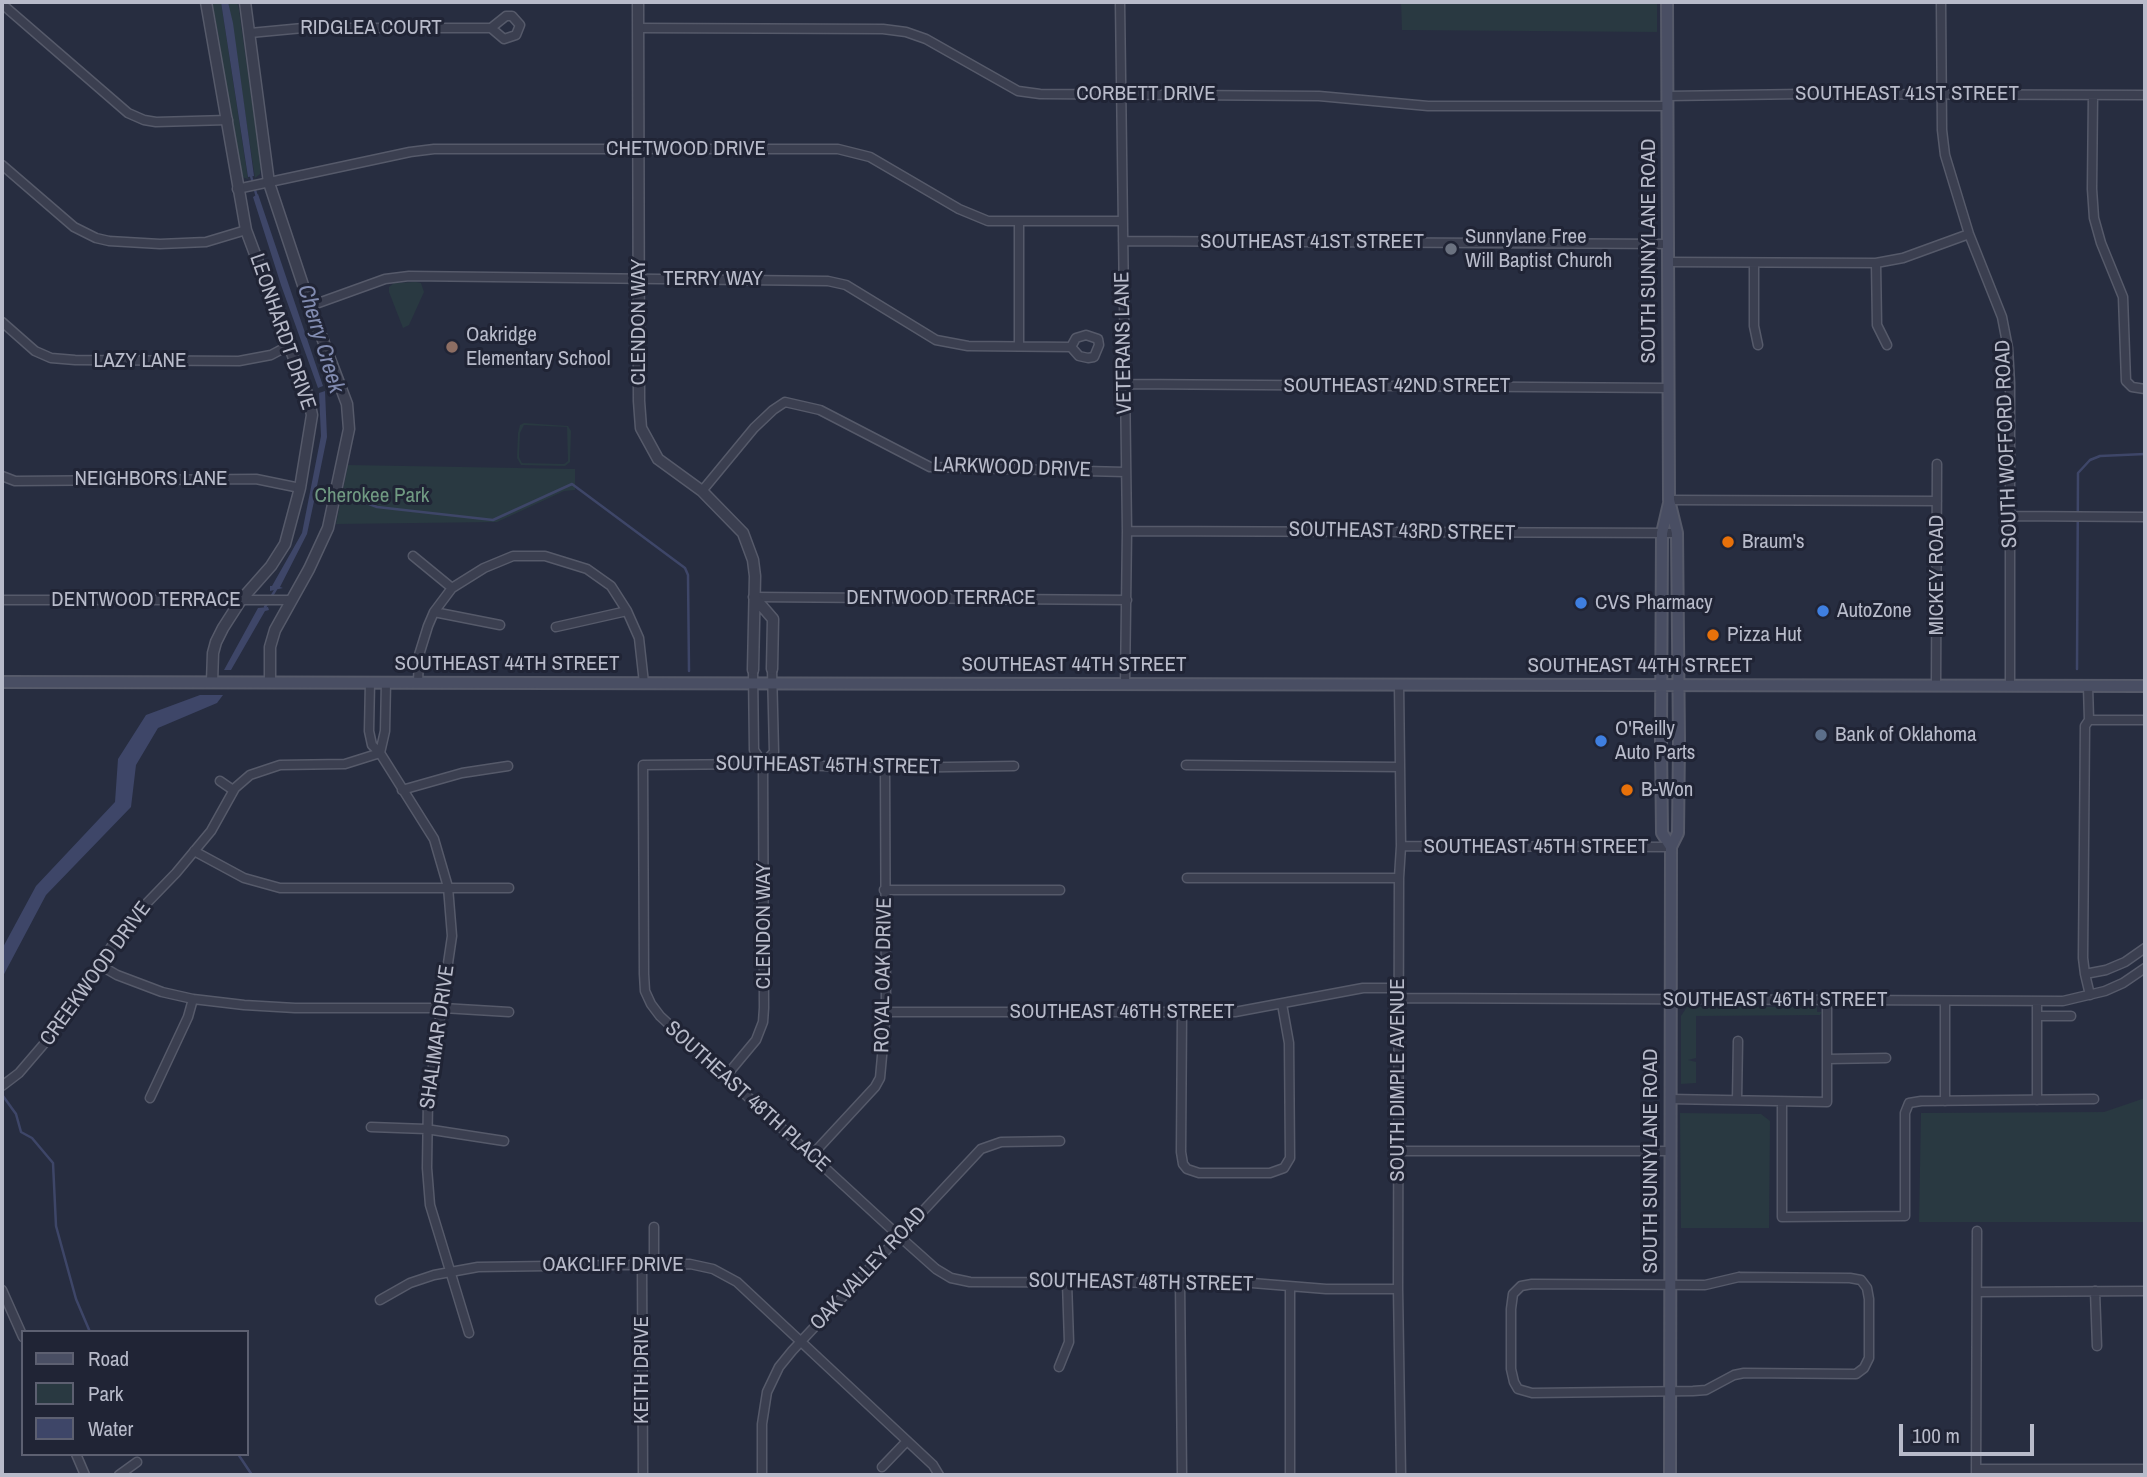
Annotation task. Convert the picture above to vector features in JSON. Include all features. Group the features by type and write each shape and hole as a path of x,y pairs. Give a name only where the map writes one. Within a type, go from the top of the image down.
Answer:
{"main road":[{"name":"SOUTH SUNNYLANE ROAD","path":"1668,2 1670,500 1677,533 1679,686 1678,834 1671,847 1670,1475"},
{"name":"SOUTH SUNNYLANE ROAD","path":"1670,500 1662,533 1661,686 1662,833 1671,847"},
{"name":"SOUTHEAST 44TH STREET","path":"2,682 2145,686"}],"street":[{"name":"LEONHARDT DRIVE","path":"206,2 242,188 246,230 308,396 312,415 300,488 285,544 271,566 242,600 216,642 212,682"},
{"name":"LEONHARDT DRIVE","path":"245,2 264,184 347,404 349,429 328,528 275,630 270,647 270,682"},
{"name":"CLENDON WAY","path":"638,2 641,428 658,459 702,491 743,533 753,560 755,576 754,750 762,764 763,1022 756,1040 726,1076"},
{"name":"VETERANS LANE","path":"1120,2 1127,531 1125,684"},
{"name":"SOUTH WOFFORD ROAD","path":"1941,2 1941,94 1945,155 1969,234 2002,317 2008,348 2010,686"},
{"path":"2,4 128,113 156,122 228,120"},
{"name":"RIDGLEA COURT","path":"250,33 303,28 491,28"},
{"name":"CORBETT DRIVE","path":"639,28 883,29 906,32 926,39 1018,91 1040,94 1320,96 1428,106 1668,101"},
{"name":"SOUTHEAST 41ST STREET","path":"1668,101 1941,94 2145,95"},
{"path":"2093,95 2094,218 2123,297 2126,381 2132,387 2145,389"},
{"name":"CHETWOOD DRIVE","path":"242,188 433,149 838,149 870,157 959,209 988,220 1122,221"},
{"path":"2,165 74,227 96,238 160,244 206,242 246,230"},
{"path":"1019,221 1019,346"},
{"path":"1669,262 1876,262 1903,258 1969,234"},
{"name":"SOUTHEAST 41ST STREET","path":"1123,241 1669,244"},
{"path":"1754,262 1754,326 1758,345"},
{"path":"1876,262 1877,325 1887,345"},
{"name":"TERRY WAY","path":"310,306 385,279 409,276 828,281 845,285 936,340 968,346 1071,346"},
{"name":"LAZY LANE","path":"2,322 35,351 51,358 239,361 271,355 288,346"},
{"name":"SOUTHEAST 42ND STREET","path":"1125,384 1669,388"},
{"name":"LARKWOOD DRIVE","path":"702,491 754,428 785,402 820,410 930,467 1125,472"},
{"name":"MICKEY ROAD","path":"1936,686 1937,464"},
{"name":"NEIGHBORS LANE","path":"2,477 15,481 256,479 300,488"},
{"path":"1670,500 1937,501"},
{"path":"2010,516 2145,517"},
{"name":"SOUTHEAST 43RD STREET","path":"1127,531 1677,533"},
{"path":"412,556 452,588"},
{"path":"418,683 419,655 433,612 452,588 484,568 513,556 545,556 587,569 611,586 627,611 639,638 644,683"},
{"name":"CLENDON WAY","path":"754,597 773,619 774,752 762,764"},
{"name":"DENTWOOD TERRACE","path":"754,597 1127,600"},
{"name":"DENTWOOD TERRACE","path":"2,600 290,600"},
{"path":"556,627 627,611"},
{"path":"433,612 500,625"},
{"path":"753,640 773,640"},
{"name":"SHALIMAR DRIVE","path":"370,682 369,731 372,745 380,753 434,839 448,887 452,936 426,1129 430,1205 469,1333"},
{"path":"380,753 385,731 386,682"},
{"name":"SOUTH DIMPLE AVENUE","path":"1399,684 1401,846 1398,1289 1401,1475"},
{"path":"2088,686 2089,720 2084,726 2083,958 2090,995"},
{"path":"2089,720 2145,719"},
{"name":"CREEKWOOD DRIVE","path":"2,1086 19,1073 55,1031 97,964 211,831 233,790 250,775 280,765 345,764 380,753"},
{"name":"SOUTHEAST 45TH STREET","path":"643,765 762,764 885,768 1014,766"},
{"name":"SOUTHEAST 48TH PLACE","path":"643,765 645,991 660,1016 899,1236"},
{"path":"1186,765 1400,767"},
{"path":"402,790 462,773 508,766"},
{"name":"ROYAL OAK DRIVE","path":"812,1156 875,1087 880,1078 886,1012 885,768"},
{"path":"220,780 233,790"},
{"name":"SOUTHEAST 45TH STREET","path":"1401,846 1671,847"},
{"path":"194,851 244,878 280,888 509,888"},
{"name":"SOUTHEAST 45TH STREET","path":"1187,878 1399,878"},
{"path":"884,890 1060,890"},
{"path":"2085,974 2106,970 2125,962 2145,948"},
{"path":"97,964 117,975 162,992 193,999 295,1009 443,1008 509,1012"},
{"name":"SOUTHEAST 46TH STREET","path":"886,1012 1235,1012 1363,988 1398,993 1670,999 2063,1001 2123,983 2145,968"},
{"path":"150,1098 188,1017 193,999"},
{"path":"1670,1099 1827,1102 1828,1001"},
{"path":"1945,1001 1945,1101"},
{"path":"2037,1001 2037,1100"},
{"path":"1182,1013 1181,1152 1184,1164 1187,1169 1199,1173 1270,1173 1284,1168 1290,1157 1289,1043 1282,1004"},
{"path":"2037,1016 2071,1016"},
{"path":"1737,1100 1738,1041"},
{"path":"1828,1059 1886,1058"},
{"path":"1782,1102 1782,1217 1905,1216 1906,1107 1914,1101 2094,1099"},
{"path":"371,1127 426,1129 504,1141"},
{"name":"OAK VALLEY ROAD","path":"762,1475 762,1424 766,1392 779,1367 801,1342 981,1149 1001,1142 1060,1141"},
{"path":"1398,1151 1670,1151"},
{"path":"654,1227 654,1264"},
{"path":"1977,1231 1976,1472 2145,1469"},
{"name":"SOUTHEAST 48TH STREET","path":"899,1236 936,1269 970,1282 1180,1282 1398,1289"},
{"name":"KEITH DRIVE","path":"642,1264 643,1475"},
{"name":"OAKCLIFF DRIVE","path":"380,1300 410,1283 449,1271 478,1266 690,1264 720,1272 737,1282 933,1465 939,1475"},
{"path":"1739,1277 1861,1280 1867,1288 1869,1358 1864,1368 1856,1374 1744,1373 1734,1375 1706,1390 1532,1392 1518,1389 1511,1369 1511,1309 1513,1294 1521,1286 1532,1283 1670,1284 1704,1284 1739,1277"},
{"path":"1059,1367 1069,1342 1067,1282"},
{"path":"1180,1282 1182,1475"},
{"path":"1290,1286 1290,1475"},
{"path":"2,1290 21,1333"},
{"path":"2095,1291 2097,1346"},
{"path":"1978,1292 2145,1291"},
{"path":"882,1467 906,1442"},
{"path":"77,1456 85,1475"},
{"path":"120,1475 137,1462"}],"green space":[{"path":"212,2 221,2 248,179 242,177 237,170"},
{"path":"228,2 237,2 239,10 261,166 260,174 255,178"},
{"path":"1401,2 1657,2 1657,32 1402,30"},
{"path":"394,283 421,283 424,292 409,325 403,328 389,287"},
{"path":"524,423 568,426 571,431 570,462 565,466 521,465 517,458 520,425","holes":["524,425 567,427 568,461 564,464 522,463 519,457 520,433"]},
{"name":"Cherokee Park","path":"348,465 575,469 575,490 564,491 497,522 336,524"},
{"path":"1687,1007 1817,1007 1817,1012 1822,1012 1820,1015 1696,1016 1696,1058 1688,1060 1696,1062 1696,1083 1681,1084 1681,1016"},
{"path":"2145,1098 2145,1222 1919,1222 1921,1113 2104,1112"},
{"path":"1680,1113 1761,1114 1770,1121 1769,1228 1681,1228"}],"water":[{"path":"221,2 228,2 233,23 254,176 248,177"},
{"path":"258,194 323,386 318,388 253,197"},
{"path":"325,391 327,437 317,486 330,489 329,493 316,492 307,534 280,587 283,588 270,591 270,586 302,533 321,436 319,393"},
{"path":"268,607 269,610 265,611 231,670 224,670 258,608"},
{"path":"200,695 223,695 217,703 158,728 136,765 131,807 46,895 2,978 2,949 36,886 115,802 118,759 146,715"}],"waterway":[{"name":"Cherry Creek","path":"251,176 257,197"},
{"path":"2077,669 2078,473 2090,460 2100,456 2145,454"},
{"path":"343,494 377,507 493,520 572,484 685,568 688,575 689,671"},
{"name":"Cherry Creek","path":"265,607 276,589"},
{"path":"3,1096 16,1114 21,1132 32,1138 53,1163 56,1226 76,1299 89,1330"},
{"path":"239,1456 252,1475"}],"place":[{"name":"Sunnylane Free Will Baptist Church","path":"1451,249"},
{"name":"Oakridge Elementary School","path":"452,347"},
{"name":"Braum's","path":"1728,542"},
{"name":"CVS Pharmacy","path":"1581,603"},
{"name":"AutoZone","path":"1823,611"},
{"name":"Pizza Hut","path":"1713,635"},
{"name":"Bank of Oklahoma","path":"1821,735"},
{"name":"O'Reilly Auto Parts","path":"1601,741"},
{"name":"B-Won","path":"1627,790"}]}
